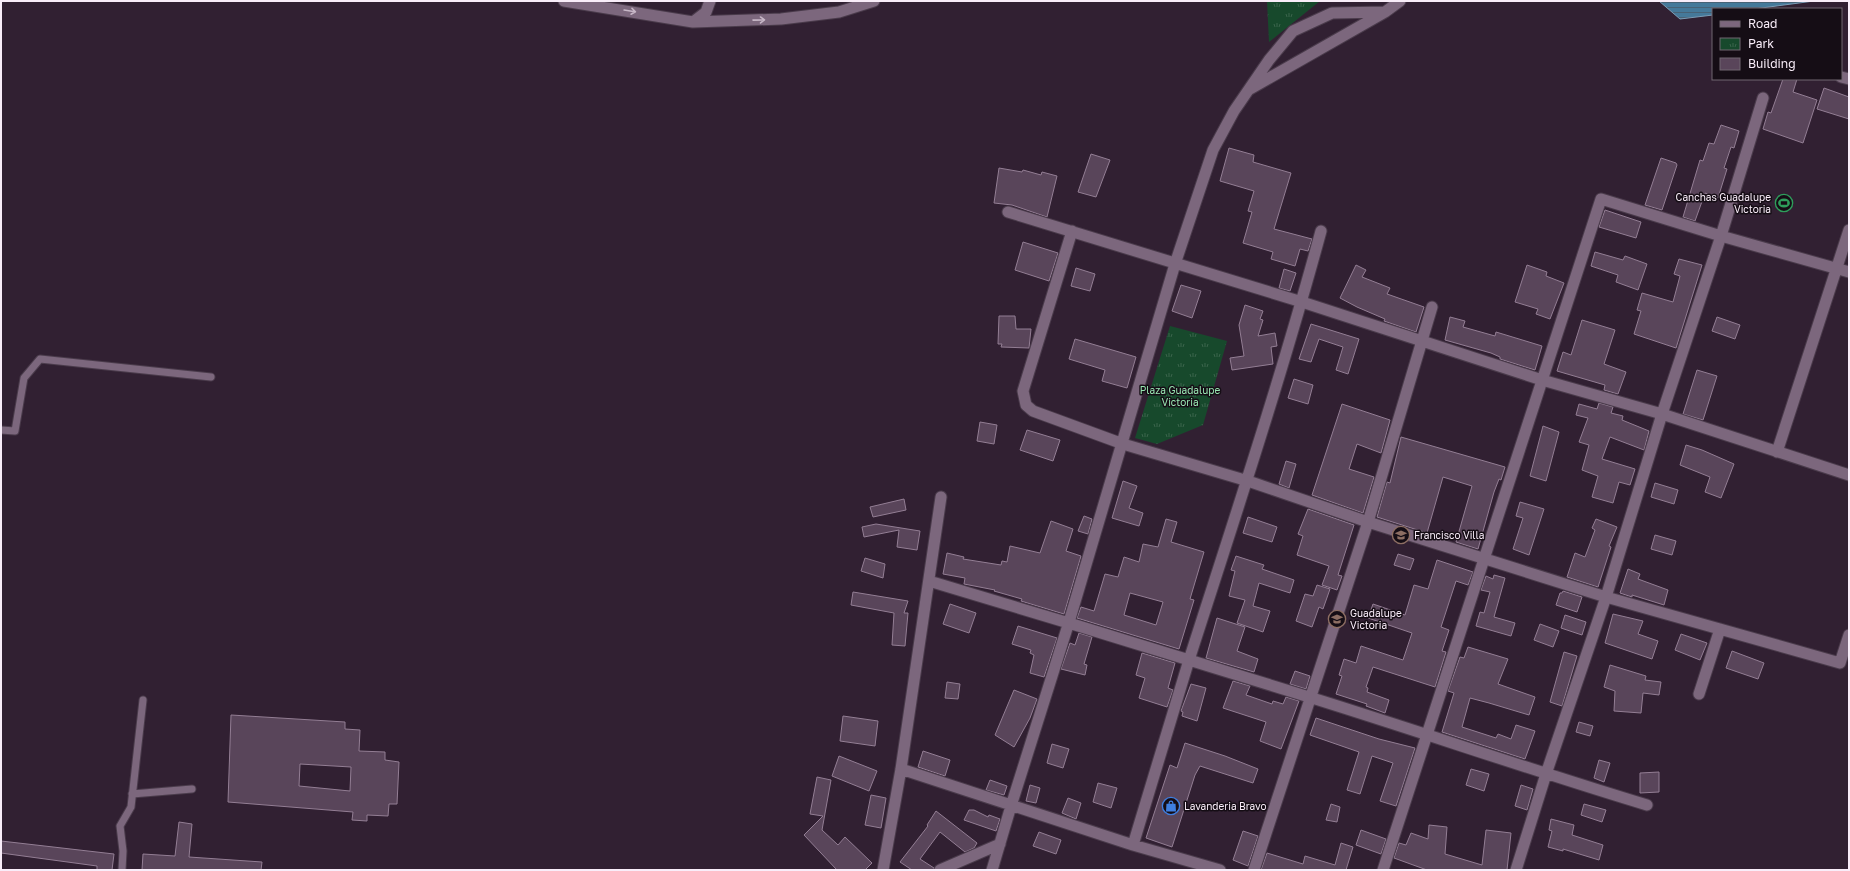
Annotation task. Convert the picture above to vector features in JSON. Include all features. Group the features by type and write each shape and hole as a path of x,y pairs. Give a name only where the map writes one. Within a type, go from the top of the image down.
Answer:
{"street":[{"path":"564,1 606,4 694,22 781,19 839,12 874,1"},
{"path":"694,22 706,12 710,1"},
{"path":"1247,91 1385,12 1400,1"},
{"path":"992,870 1123,444 1175,264 1213,150 1234,111 1247,91 1269,60 1293,31 1332,12 1385,12"},
{"path":"1516,870 1546,774 1606,597 1662,414 1721,236 1763,98"},
{"path":"1383,870 1428,736 1601,199 1721,236 1849,272"},
{"path":"1008,212 1423,340 1542,380 1662,414 1849,475"},
{"path":"1777,452 1849,230"},
{"path":"1072,231 1023,391 1026,405 1033,411 1123,444 1248,481 1368,522 1606,597 1840,663 1849,635"},
{"path":"1133,845 1189,661 1248,481 1302,302 1321,231"},
{"path":"1254,870 1309,697 1368,522 1432,306"},
{"path":"883,870 901,768 941,497"},
{"path":"929,581 1069,622 1647,805"},
{"path":"1699,694 1720,629"},
{"path":"901,768 1011,806 1133,845 1220,870"},
{"path":"940,870 1000,844"}],"lane":[{"path":"1,430 16,431 24,378 40,360 211,377"},
{"path":"122,870 123,851 120,826 131,807 143,700"},
{"path":"132,794 192,789"}],"green space":[{"path":"1267,1 1320,1 1269,42"},
{"name":"Plaza Guadalupe Victoria","path":"1170,326 1227,341 1203,425 1157,444 1135,438"}],"water":[{"path":"1659,1 1814,1 1762,8 1712,8 1712,15 1680,19"}],"building":[{"path":"1783,80 1797,80 1793,92 1817,100 1803,143 1763,129 1768,112 1771,113"},
{"path":"1824,88 1849,97 1849,119 1817,109"},
{"path":"1721,125 1739,131 1734,148 1731,147 1724,168 1727,169 1718,198 1705,193 1695,221 1683,217 1700,160 1703,161 1709,143 1714,144"},
{"path":"1229,148 1254,155 1253,162 1291,173 1274,229 1312,239 1308,251 1300,249 1295,266 1271,259 1273,252 1243,243 1252,212 1248,211 1254,191 1220,181"},
{"path":"1091,154 1110,160 1096,197 1078,192"},
{"path":"1661,158 1676,163 1677,165 1662,210 1645,205"},
{"path":"999,168 1022,172 1023,170 1041,175 1042,172 1057,176 1047,217 1012,205 994,203"},
{"path":"1605,210 1641,222 1636,238 1599,227"},
{"path":"1023,242 1058,253 1049,281 1015,270"},
{"path":"1595,252 1623,260 1625,256 1647,264 1638,290 1616,282 1618,275 1591,266"},
{"path":"1679,259 1702,265 1676,348 1634,334 1641,311 1637,310 1642,293 1673,302 1680,276 1674,274"},
{"path":"1356,265 1366,270 1362,277 1390,288 1387,294 1424,307 1416,332 1384,321 1385,319 1340,298"},
{"path":"1527,265 1547,272 1546,276 1564,283 1550,319 1536,314 1538,309 1515,302"},
{"path":"1076,268 1095,274 1090,291 1071,286"},
{"path":"1284,269 1296,273 1290,291 1279,288"},
{"path":"1181,285 1201,291 1192,318 1172,311"},
{"path":"1245,305 1263,311 1260,319 1263,320 1258,336 1275,333 1277,346 1271,347 1273,364 1232,370 1230,358 1244,356 1239,325"},
{"path":"999,316 1015,316 1016,329 1031,329 1029,348 1001,347 1002,344 998,344"},
{"path":"1450,317 1465,321 1463,327 1495,336 1496,332 1542,346 1535,370 1500,359 1500,357 1491,353 1445,340"},
{"path":"1717,317 1740,325 1735,339 1712,331"},
{"path":"1582,320 1615,330 1604,364 1626,372 1618,394 1604,390 1605,385 1557,371 1563,352 1571,355"},
{"path":"1311,324 1359,339 1348,374 1336,370 1343,347 1319,339 1311,362 1299,359"},
{"path":"1075,339 1136,357 1127,388 1102,381 1105,370 1069,359"},
{"path":"1697,370 1717,376 1703,420 1683,414"},
{"path":"1294,379 1313,385 1308,404 1288,398"},
{"path":"1599,403 1613,407 1611,413 1623,416 1622,420 1649,431 1644,450 1610,437 1602,459 1635,469 1630,485 1619,482 1613,503 1592,497 1598,476 1582,470 1589,445 1579,442 1588,418 1576,415 1579,404 1597,409"},
{"path":"1342,404 1390,420 1381,453 1357,444 1349,469 1374,477 1363,513 1312,495"},
{"path":"980,422 997,425 994,444 977,441"},
{"path":"1543,426 1559,432 1546,481 1530,476"},
{"path":"1027,430 1060,440 1053,461 1020,450"},
{"path":"1401,437 1505,467 1501,480 1499,479 1494,492 1478,549 1456,542 1472,486 1443,477 1427,533 1377,517 1387,482 1390,483"},
{"path":"1686,445 1702,450 1734,464 1721,498 1705,492 1710,477 1680,465"},
{"path":"1286,461 1296,464 1289,488 1279,484"},
{"path":"1123,481 1137,486 1129,508 1143,513 1139,526 1112,518"},
{"path":"1655,483 1678,490 1674,504 1651,497"},
{"path":"904,499 906,510 873,517 870,507"},
{"path":"1520,502 1544,509 1529,555 1513,549 1523,518 1516,516"},
{"path":"1308,509 1354,525 1338,575 1342,576 1337,590 1322,585 1329,566 1297,555 1303,536 1298,534"},
{"path":"1084,516 1092,519 1088,534 1078,531"},
{"path":"1248,517 1277,527 1272,542 1243,533"},
{"path":"1166,519 1177,522 1171,542 1204,552 1190,599 1194,600 1179,649 1077,618 1081,607 1094,611 1105,574 1118,577 1124,557 1139,562 1143,544 1158,547","holes":["1130,593 1163,602 1156,625 1124,615"]},
{"path":"1596,519 1617,527 1609,546 1611,547 1598,587 1567,577 1575,553 1585,557 1595,530 1592,528"},
{"path":"1051,521 1073,529 1066,551 1081,556 1064,614 1021,601 1022,599 994,591 995,590 964,584 965,578 943,574 947,553 964,557 963,559 1001,565 1002,561 1007,562 1010,546 1040,553"},
{"path":"876,524 920,531 917,550 897,547 899,530 864,537 862,527"},
{"path":"1655,535 1676,541 1672,555 1651,549"},
{"path":"1398,554 1414,559 1410,570 1394,565"},
{"path":"1236,556 1264,565 1262,569 1294,580 1290,593 1259,583 1253,606 1270,611 1263,632 1237,623 1245,600 1229,596 1235,571 1231,570"},
{"path":"865,558 885,564 883,578 861,571"},
{"path":"1437,560 1473,572 1468,585 1456,581 1441,627 1449,630 1442,651 1446,652 1435,687 1373,667 1366,687 1368,688 1367,692 1389,700 1385,713 1366,706 1367,704 1336,694 1342,676 1339,675 1344,659 1356,663 1361,646 1403,660 1412,633 1368,618 1373,604 1405,615 1414,585 1428,589"},
{"path":"1628,569 1640,574 1638,579 1668,590 1664,605 1632,595 1632,597 1620,593"},
{"path":"1494,575 1505,578 1494,617 1515,623 1511,636 1476,626 1480,612 1484,613 1490,592 1481,590 1486,576 1493,579"},
{"path":"1317,585 1330,589 1323,609 1319,607 1312,627 1296,621 1305,594 1313,596"},
{"path":"1563,591 1582,597 1577,612 1556,605 1560,593"},
{"path":"853,592 908,601 904,613 908,613 905,646 892,645 894,613 851,605"},
{"path":"950,604 976,613 969,633 943,624"},
{"path":"1613,614 1643,621 1638,634 1658,641 1652,659 1605,643"},
{"path":"1565,615 1586,622 1582,635 1561,628"},
{"path":"1217,618 1245,627 1237,651 1258,659 1254,672 1206,658"},
{"path":"1540,624 1559,631 1553,647 1534,640"},
{"path":"1018,626 1057,638 1044,677 1030,673 1034,655 1030,653 1031,650 1012,644"},
{"path":"1079,633 1092,637 1084,664 1087,665 1085,675 1061,669 1070,643 1075,645"},
{"path":"1681,634 1707,643 1700,660 1675,650"},
{"path":"1468,647 1508,659 1498,684 1535,697 1529,715 1470,698 1462,727 1496,738 1498,734 1511,739 1516,725 1535,731 1525,759 1442,732 1454,693 1448,691 1460,657 1464,658"},
{"path":"1732,651 1764,663 1758,679 1726,668"},
{"path":"1564,652 1577,656 1562,706 1550,702"},
{"path":"1142,653 1175,663 1168,688 1173,690 1167,707 1139,698 1145,678 1136,675"},
{"path":"1610,665 1646,676 1645,680 1661,682 1659,695 1643,693 1641,713 1614,711 1615,691 1604,687"},
{"path":"1295,671 1310,676 1306,689 1290,684"},
{"path":"1233,681 1250,686 1246,695 1272,704 1273,701 1283,704 1286,697 1299,701 1281,749 1260,741 1266,722 1223,708"},
{"path":"947,682 960,684 958,699 945,698"},
{"path":"1191,684 1206,688 1197,721 1182,716 1183,712 1181,711"},
{"path":"1014,690 1037,699 1030,718 1014,747 995,735"},
{"path":"231,715 345,722 345,729 360,730 359,751 385,752 385,760 399,762 397,804 389,804 388,816 367,815 367,821 352,820 353,812 228,802","holes":["300,764 351,767 350,791 299,786"]},
{"path":"843,716 878,721 875,746 840,741"},
{"path":"1316,718 1379,739 1415,748 1396,806 1380,801 1393,763 1372,756 1360,794 1347,790 1359,752 1310,735"},
{"path":"1579,722 1593,726 1590,736 1576,732"},
{"path":"1185,743 1258,769 1253,783 1200,766 1195,775 1172,847 1146,838 1170,765 1177,768"},
{"path":"1052,744 1069,749 1063,768 1047,763"},
{"path":"923,751 950,760 945,776 918,767"},
{"path":"839,756 877,771 869,791 832,776"},
{"path":"1599,760 1610,763 1604,782 1594,778"},
{"path":"1471,769 1489,774 1484,791 1466,785"},
{"path":"1659,772 1659,792 1640,793 1640,773"},
{"path":"817,777 831,780 822,830 838,845 845,837 872,863 865,870 837,870 804,835 823,816 810,814"},
{"path":"990,780 1007,786 1004,795 986,790"},
{"path":"1098,783 1117,788 1111,808 1093,802"},
{"path":"1030,785 1040,788 1036,803 1026,801"},
{"path":"1521,785 1533,789 1527,810 1515,806"},
{"path":"871,795 886,798 881,828 865,825"},
{"path":"1068,798 1081,803 1076,819 1062,813"},
{"path":"1331,804 1340,807 1337,822 1326,820"},
{"path":"1584,804 1606,810 1602,822 1581,815"},
{"path":"969,810 974,810 988,817 989,815 1000,819 996,831 964,820"},
{"path":"936,811 977,843 974,848 965,852 940,832 920,859 934,868 933,870 912,870 900,862 928,826 927,825"},
{"path":"1551,819 1574,825 1572,835 1603,845 1599,860 1563,849 1563,851 1548,847 1552,831 1549,830"},
{"path":"179,822 192,824 189,857 262,862 261,870 142,870 143,854 175,856"},
{"path":"1429,825 1447,827 1445,854 1482,865 1486,830 1511,833 1507,870 1427,870 1394,858 1399,843 1406,845 1411,833 1428,839"},
{"path":"1361,830 1386,839 1381,854 1356,845"},
{"path":"1243,831 1258,836 1248,866 1233,860"},
{"path":"1039,832 1061,840 1056,854 1033,846"},
{"path":"1,841 114,854 112,870 97,870 97,866 1,853"},
{"path":"1341,843 1353,847 1346,870 1261,870 1267,853 1303,864 1305,856 1335,865"}],"place":[{"name":"Canchas Guadalupe Victoria","path":"1784,203"},
{"name":"Francisco Villa","path":"1401,535"},
{"name":"Guadalupe Victoria","path":"1337,619"},
{"name":"Lavanderia Bravo","path":"1171,806"}]}
